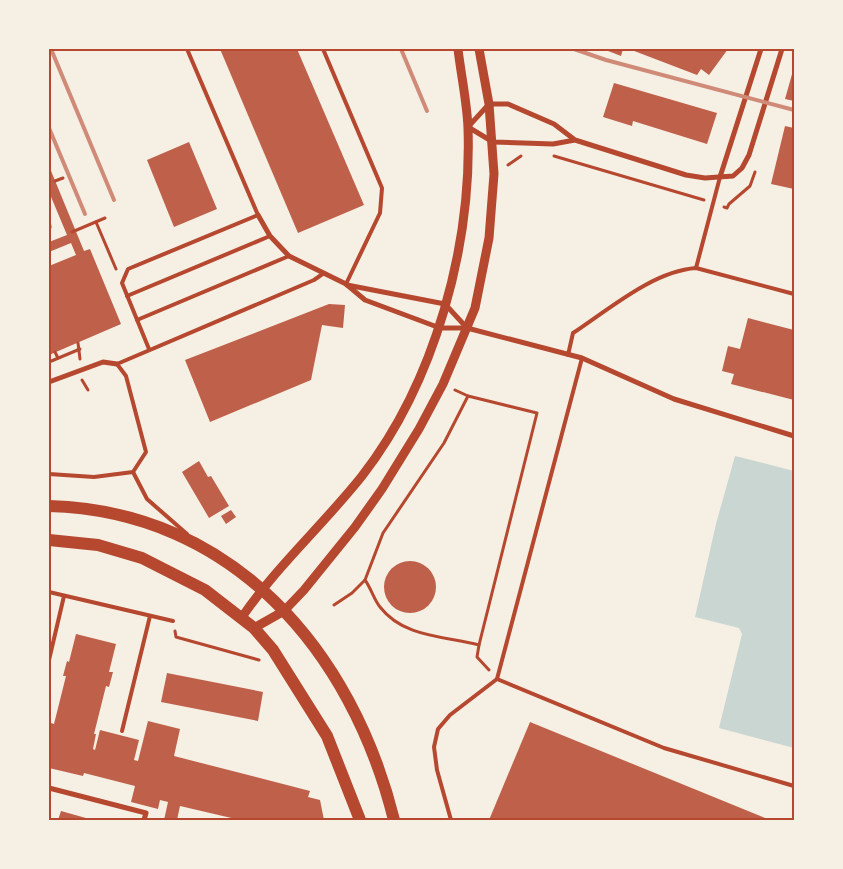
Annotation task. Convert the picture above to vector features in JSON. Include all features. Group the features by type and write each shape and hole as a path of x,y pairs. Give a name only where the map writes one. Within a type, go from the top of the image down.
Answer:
{"main road":[{"path":"49,506 95,509 121,515 172,532 201,547 262,588 314,645 358,717 387,793 394,820"},
{"path":"49,540 98,545 142,558 205,590 254,628 274,650 327,736 360,820"}],"street":[{"path":"242,618 262,588 363,474 400,417 440,328 455,263 466,198 468,127 458,49"},
{"path":"254,628 284,611 355,527 382,489 419,429 439,392 476,308 489,238 494,174 489,104 478,49"},
{"path":"720,177 761,49"},
{"path":"468,127 489,104 508,104 554,124 575,140 686,175 733,176 742,168 749,155 782,49"},
{"path":"468,127 493,142 553,144 575,140"},
{"path":"258,215 270,236 288,256 346,284 364,300 440,328 466,328 582,358 674,399 794,436"},
{"path":"346,284 445,304 466,328"},
{"path":"49,382 103,362 117,364"},
{"path":"49,788 146,813 144,820"}],"lane":[{"path":"149,349 122,283 128,269 258,215 187,49"},
{"path":"322,49 382,188 380,213 346,284"},
{"path":"696,268 720,177"},
{"path":"127,296 270,236"},
{"path":"137,320 288,256"},
{"path":"568,355 573,334 658,278 681,269 696,268 794,294"},
{"path":"49,474 94,477 133,472 146,452 126,376 117,364 314,280 324,273"},
{"path":"452,820 437,770 434,747 438,729 450,714 497,679 582,358"},
{"path":"133,472 147,499 201,547"},
{"path":"49,592 173,621"},
{"path":"49,660 64,596"},
{"path":"122,731 150,616"},
{"path":"497,679 664,748 794,786"}],"path":[{"path":"55,181 63,178"},
{"path":"72,232 104,218"},
{"path":"96,222 122,283"},
{"path":"49,362 80,349 78,343"},
{"path":"55,352 58,358"},
{"path":"453,389 468,396 537,413 477,657 497,679"},
{"path":"334,605 352,593 365,580 384,532 444,443 468,396"},
{"path":"365,580 379,606 414,632 425,636 454,638 479,645"},
{"path":"173,621 176,637 259,660"}],"shaded area":[{"path":"735,456 794,471 794,748 719,728 742,634 739,628 695,617 716,524"}],"building":[{"path":"220,49 297,49 364,205 298,233"},
{"path":"603,49 623,49 621,56"},
{"path":"629,49 728,49 709,75 701,69 697,75"},
{"path":"794,67 794,101 785,99"},
{"path":"614,83 717,113 707,144 633,121 632,126 603,117"},
{"path":"785,126 794,128 794,189 771,184"},
{"path":"189,142 217,209 174,227 147,160"},
{"path":"49,166 84,251 90,249 121,324 49,355 49,266 76,255 71,243 49,252 49,242 67,235 49,192"},
{"path":"329,304 345,305 343,328 322,325 311,380 210,422 185,360"},
{"path":"748,318 794,330 794,400 731,384 734,374 722,371 728,346 740,349"},
{"path":"199,461 208,477 211,476 229,506 209,518 182,472"},
{"path":"231,510 236,517 226,524 221,516"},
{"path":"410,561 420,563 428,569 434,577 436,587 434,597 428,605 420,611 410,613 400,611 392,605 386,597 384,587 386,577 392,569 400,563"},
{"path":"76,634 116,644 109,672 113,672 109,687 106,686 94,734 96,734 93,749 95,750 100,730 139,740 134,760 138,761 148,721 180,729 174,756 310,791 308,797 320,800 324,820 240,820 180,806 177,820 164,820 168,802 160,800 158,809 131,802 135,786 84,773 83,776 49,768 49,730 51,723 54,724 66,676 63,676 67,661 69,662"},
{"path":"167,673 263,692 258,721 161,702"},
{"path":"530,722 770,820 489,820"},
{"path":"61,811 93,820 58,820"}],"railway":[{"path":"51,49 114,200"},
{"path":"401,49 427,111"},
{"path":"574,49 606,60 794,110"},
{"path":"49,128 85,214"}]}
